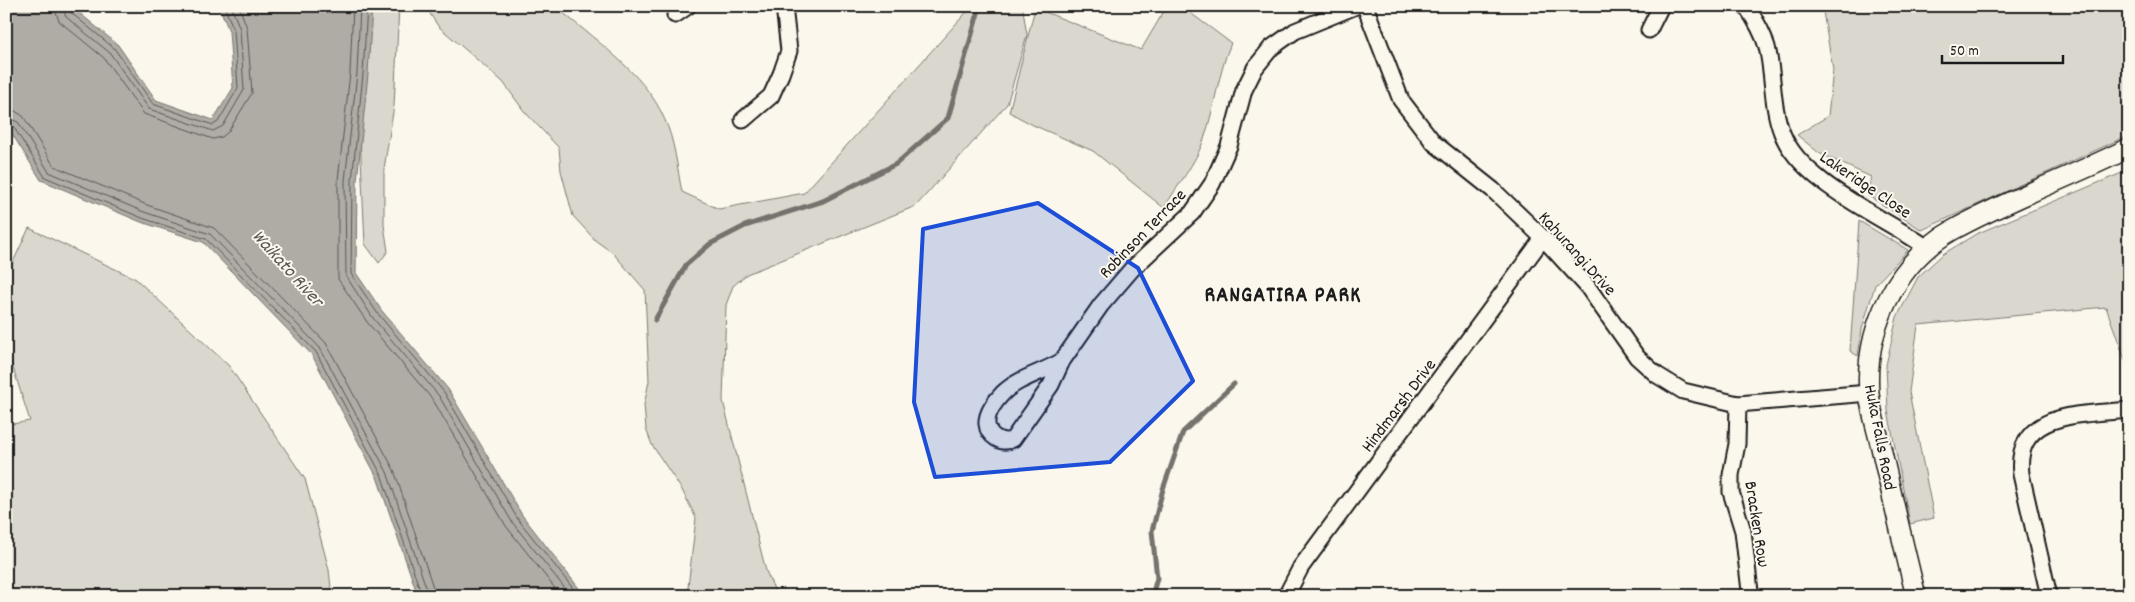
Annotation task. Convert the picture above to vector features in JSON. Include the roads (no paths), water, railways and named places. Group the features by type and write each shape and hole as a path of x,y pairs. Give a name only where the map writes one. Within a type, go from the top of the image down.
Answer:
{"street":[{"path":"675,15 688,6"},
{"path":"744,120 771,96 781,74 788,51 784,6"},
{"name":"Robinson Terrace","path":"1062,361 1004,392 988,418 989,430 996,438 1004,441 1013,438 1051,385 1062,361 1113,290 1132,269 1192,213 1212,184 1229,146 1244,90 1255,68 1266,54 1295,31 1356,6"},
{"name":"Kahurangi Drive","path":"1365,6 1401,100 1434,142 1493,190 1543,238 1587,286 1637,357 1657,375 1683,391 1738,404 1869,393"},
{"path":"1649,30 1661,6"},
{"name":"Lakeridge Close","path":"1746,6 1758,24 1767,48 1774,108 1782,135 1794,152 1819,180 1926,247"},
{"name":"Huka Falls Road","path":"1916,596 1869,393 1870,358 1877,324 1886,301 1905,272 1926,247 1953,230 2129,148"},
{"name":"Hindmarsh Drive","path":"1286,596 1301,568 1543,238"},
{"name":"Bracken Row","path":"1738,404 1737,444 1731,475 1731,492 1743,530 1750,591"},
{"path":"2049,596 2021,474 2019,458 2026,440 2037,427 2057,418 2129,410"}],"water":[{"name":"Waikato River","path":"6,6 71,6 118,45 156,100 213,120 233,88 229,31 219,6 372,6 368,74 357,181 356,273 382,311 448,389 522,515 585,596 418,596 377,477 312,355 203,242 141,222 41,180 9,129 6,120"}],"waterway":[{"path":"655,320 686,265 710,244 745,226 823,201 896,164 948,118 980,6"},
{"path":"1152,596 1157,578 1152,531 1163,489 1183,432 1234,384"}],"district":[{"name":"RANGATIRA PARK","path":"1283,293"}]}
